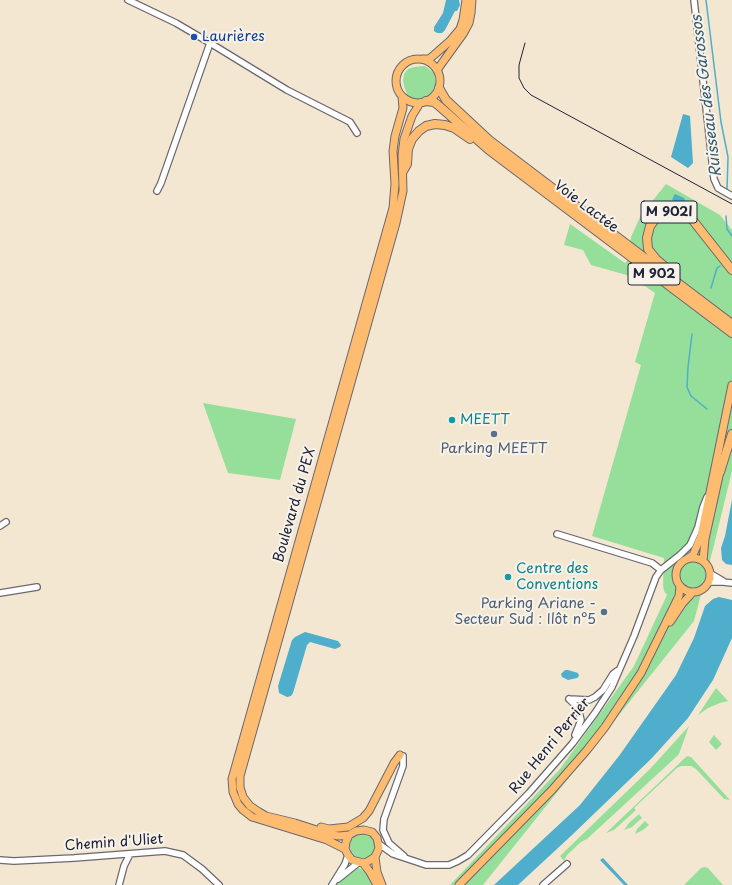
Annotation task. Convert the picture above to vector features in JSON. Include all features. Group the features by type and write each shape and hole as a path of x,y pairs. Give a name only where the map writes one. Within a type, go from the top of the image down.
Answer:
{"highway":[{"name":"Voie Lactée","path":"439,88 446,100 471,124 515,160 732,324"},
{"name":"Voie Lactée","path":"423,102 434,102 489,150 543,192 663,280 732,333"},
{"path":"403,171 407,164 408,150 412,139 426,126 435,124 446,125 454,128 490,155 515,170"},
{"name":"M 902l","path":"675,280 675,276 656,259 648,248 647,238 650,226 662,214 668,212 679,212 692,218 732,270"},
{"path":"720,472 732,434"}],"main road":[{"path":"423,59 433,65 437,70 439,76 439,88 436,94 423,102 414,103 402,97 398,91 396,78 398,71 407,62 414,59 429,58 450,41 460,28 466,0"},
{"path":"437,70 463,34 469,23 472,0"},
{"name":"Boulevard du PEX","path":"347,852 327,840 252,817 238,804 233,792 232,779 393,208 393,151 395,136 404,108 402,97"},
{"name":"Boulevard du PEX","path":"349,835 339,836 266,816 250,806 243,797 240,787 241,769 396,223 403,191 402,155 404,138 412,116 423,102"},
{"path":"459,885 537,806 587,750 627,696 641,673 679,596 680,586 676,575 677,570 683,561 693,555 701,536 732,385"},
{"path":"703,561 705,540 720,472 732,406"},
{"path":"680,586 686,591 693,592 700,591 705,588 709,582 711,574 707,564 699,558 688,558"},
{"path":"650,655 678,609 693,592"},
{"path":"295,823 329,829 348,827 354,824 363,818 369,811 394,764 401,756"},
{"path":"361,863 371,860 375,857 378,851 379,844 375,835 368,830 356,830 349,835 346,842 347,852 352,860 361,863 370,872 377,885"},
{"path":"375,857 377,872 382,885"}],"street":[{"path":"128,0 210,43 287,90 350,122 356,133"},
{"path":"694,0 714,179 718,188 732,196"},
{"path":"157,191 162,183 210,43"},
{"name":"Rue Henri Perrier","path":"379,844 393,854 426,865 449,865 468,855 529,793 565,752 595,713 612,687 634,636 656,577 661,570 690,545 698,526 706,498 709,494"},
{"path":"0,526 6,522"},
{"path":"557,534 652,563 661,570"},
{"path":"711,574 723,582"},
{"path":"709,582 732,583"},
{"path":"0,593 37,587"},
{"path":"565,752 582,720 578,708 568,699 589,700 595,698 603,690 613,674 619,669"},
{"path":"401,756 403,766 384,819 383,830 389,843 406,858"},
{"name":"Chemin d'Uliet","path":"0,860 14,861 165,851 183,855 202,869 219,885"},
{"path":"333,884 345,864 347,852"},
{"path":"118,885 124,866 130,854"},
{"path":"333,884 361,863"},
{"path":"543,885 567,864"}],"green space":[{"path":"425,66 434,73 436,84 435,89 427,98 420,100 408,97 404,86 404,74 408,69"},
{"path":"666,184 720,215 732,230 732,471 694,621 483,885 450,885 560,769 634,666 667,595 664,591 663,585 664,558 592,536 641,365 635,362 655,293 630,276 591,265 583,250 564,245 570,224 625,263 629,259 631,237 641,215"},
{"path":"203,403 296,419 280,480 228,473"},
{"path":"716,688 728,701 708,708 698,715"},
{"path":"689,726 679,754 587,839 581,842 567,855 564,861 560,856 650,769"},
{"path":"714,735 722,744 716,750 709,742"},
{"path":"687,756 691,757 730,800 724,799 696,769 691,766 681,766 634,808 636,810 614,830 606,833"},
{"path":"639,814 642,818 632,827 624,830 629,823"},
{"path":"645,821 649,825 635,834 637,829"},
{"path":"363,833 372,837 376,846 372,855 363,859 354,855 350,846 354,837"},
{"path":"356,867 361,869 369,876 374,885 336,885 343,878"},
{"path":"701,868 708,868 723,885 684,885"}],"water":[{"path":"446,0 459,0 460,5 457,11 455,11 445,30 442,33 437,33 434,31 434,27 443,13"},
{"path":"683,114 690,116 693,163 688,168 671,157"},
{"path":"675,194 684,198 684,203 680,204 672,200"},
{"path":"732,500 732,565 726,564 722,560 721,548 725,536"},
{"path":"719,597 732,600 732,638 713,680 688,718 652,758 518,885 494,885 580,805 619,756 676,675 694,638 705,606 713,599"},
{"path":"305,632 338,641 341,645 335,649 310,642 307,645 293,693 291,696 287,697 279,693 278,686 292,640"},
{"path":"565,670 578,673 579,676 568,680 562,677 561,674"},
{"path":"603,858 628,885 624,885 600,860"}],"waterway":[{"name":"Ruisseau des Garossos","path":"706,0 721,122 728,157 727,190"},
{"name":"Ruisseau des Garossos","path":"726,216 727,229 732,236"},
{"name":"Ruisseau des Garossos","path":"711,288 717,268 720,266"},
{"name":"Ruisseau des Garossos","path":"692,334 687,387 691,396 707,409"}],"tram line":[{"path":"525,43 519,65 519,78 524,88 531,95 732,204"}],"place":[{"name":"Laurières","path":"194,37"},
{"name":"MEETT","path":"452,420"},
{"name":"Parking MEETT","path":"494,434"},
{"name":"Centre des Conventions","path":"508,577"},
{"name":"Parking Ariane - Secteur Sud : Ilôt n°5","path":"604,612"}]}
